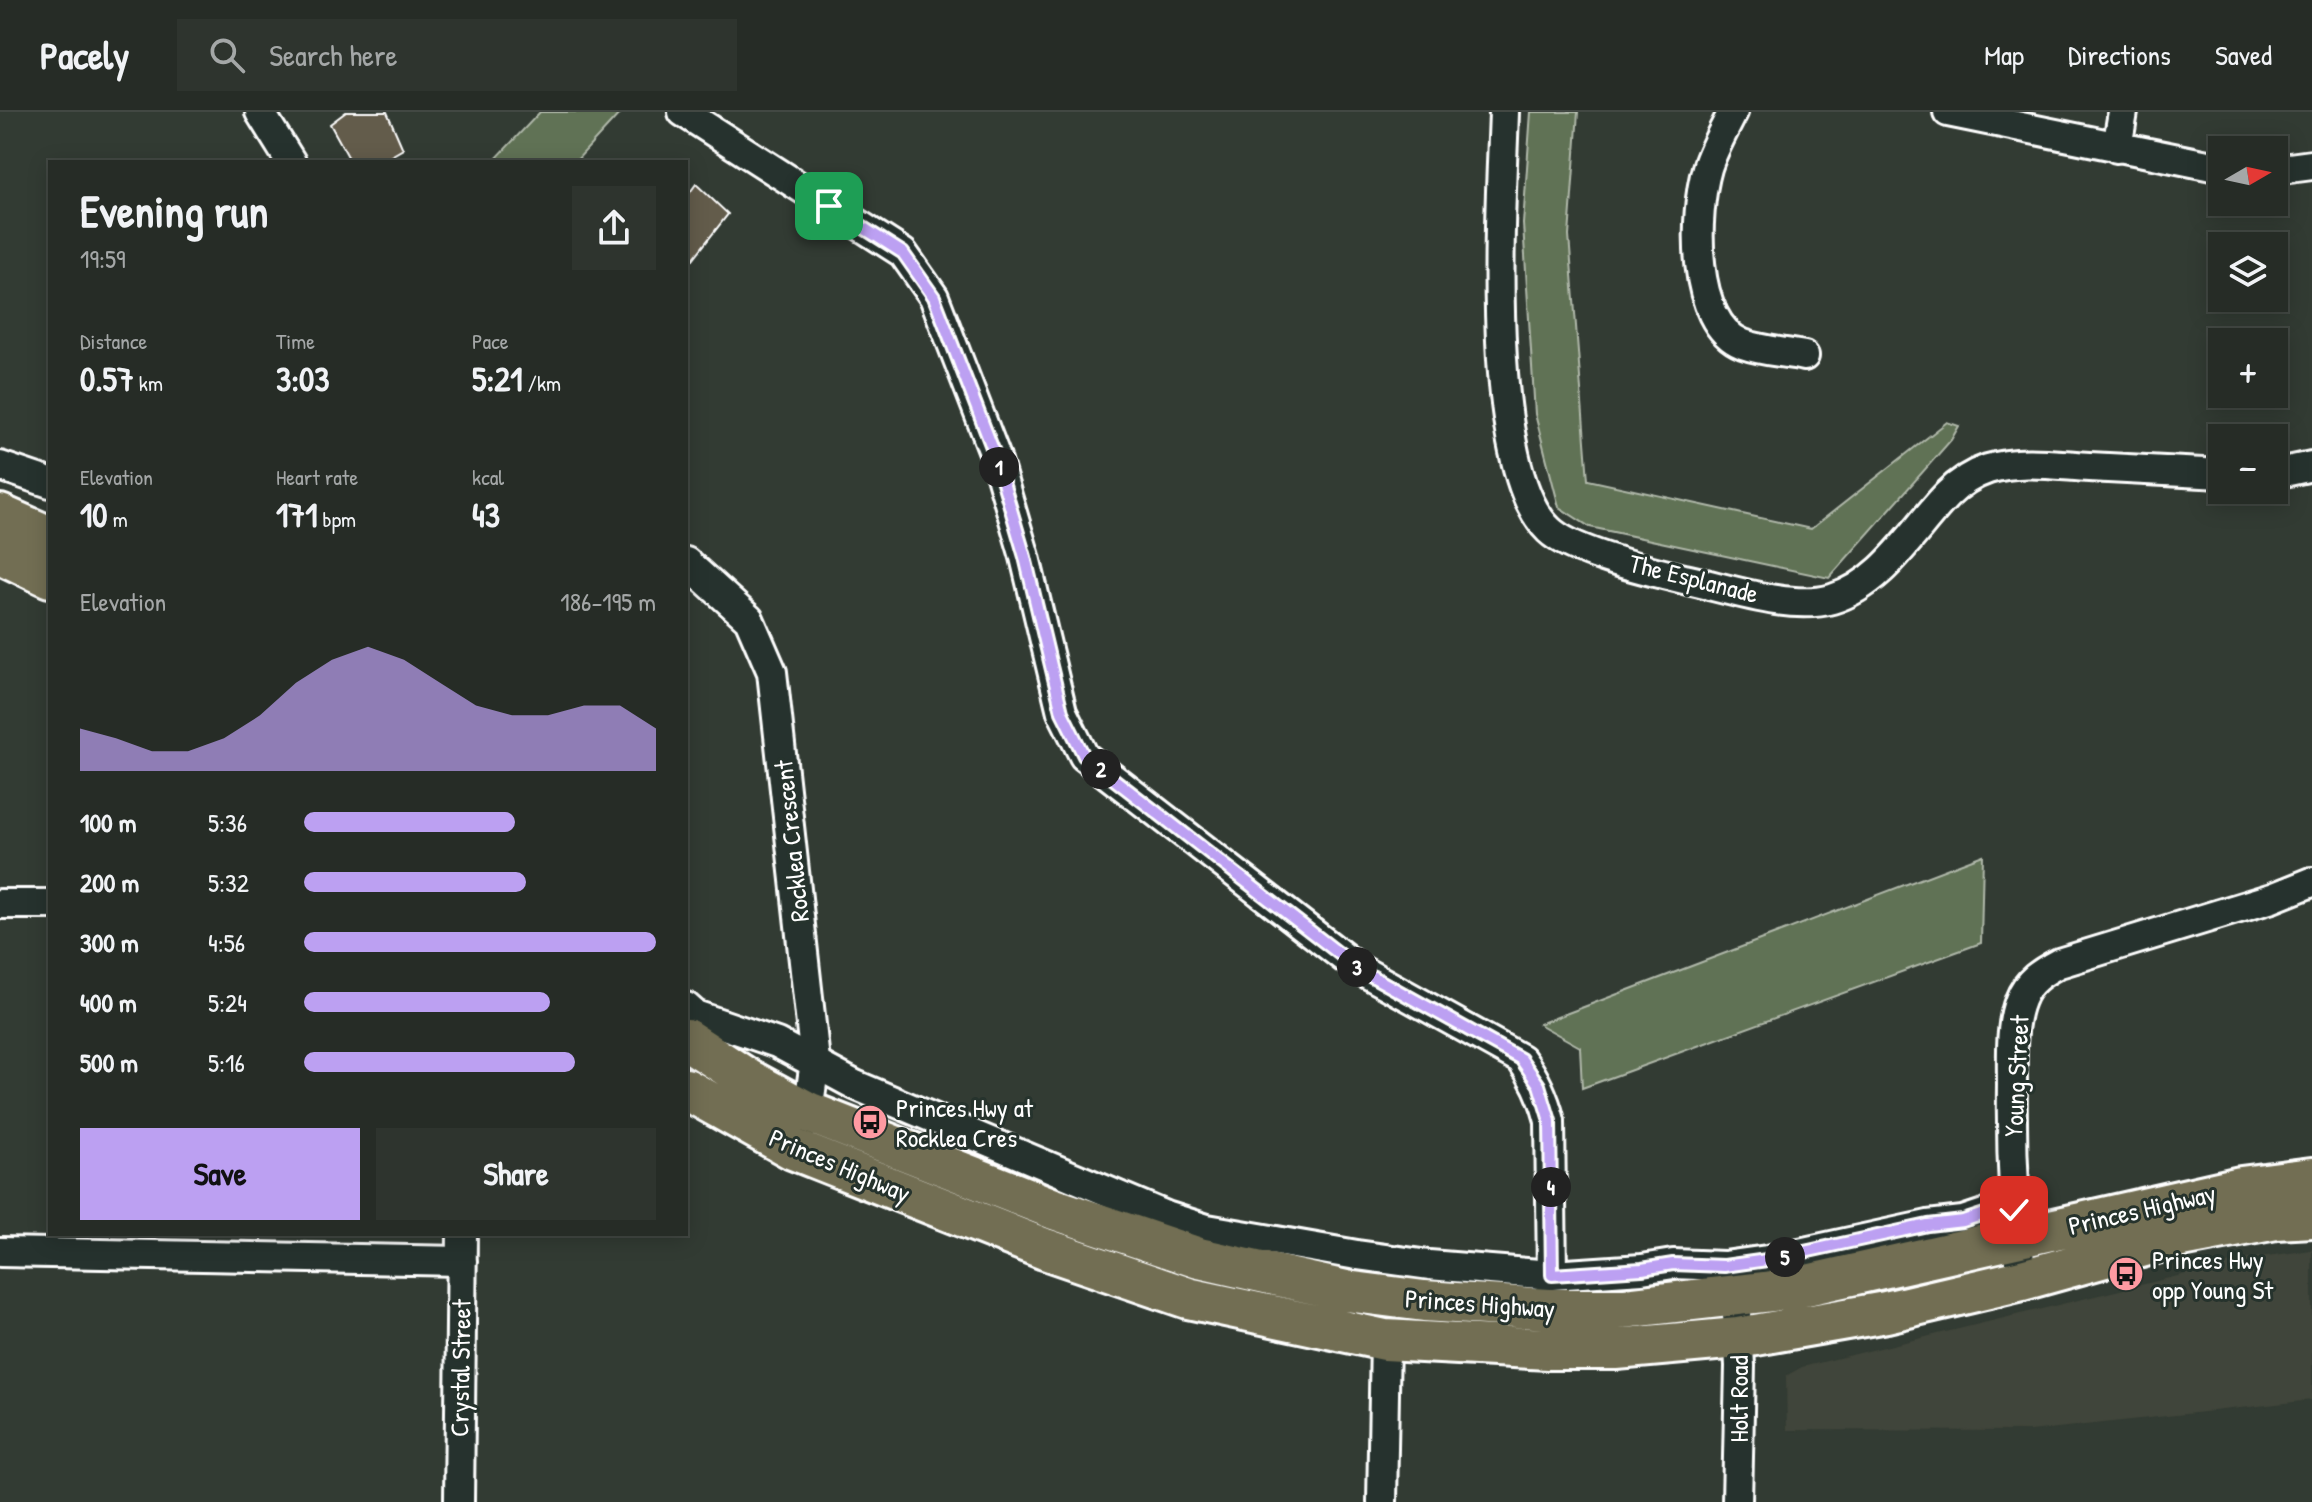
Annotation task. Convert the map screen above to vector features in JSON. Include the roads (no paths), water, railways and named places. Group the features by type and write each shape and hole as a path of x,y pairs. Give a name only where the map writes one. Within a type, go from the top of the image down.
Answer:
{"highway":[{"path":"0,515 48,536"},
{"path":"0,553 48,576"},
{"name":"Princes Highway","path":"688,1040 747,1079 808,1112 1054,1209 1199,1258 1346,1291 1424,1301 1550,1292 1615,1309 1736,1296 1848,1277 2015,1221 2312,1178"},
{"name":"Princes Highway","path":"688,1090 793,1149 1045,1249 1188,1298 1385,1340 1616,1349 1738,1338 1811,1328 2022,1280 2166,1240 2276,1219 2312,1217"}],"street":[{"path":"260,112 290,160"},
{"path":"683,112 903,253 934,297 995,455 1025,557 1062,712 1084,756 1359,969 1521,1059 1531,1072 1539,1085 1550,1121 1550,1292"},
{"name":"The Esplanade","path":"1504,112 1499,243 1507,415 1522,488 1535,514 1562,541 1677,577 1789,601 1813,602 1835,598 1876,574 1949,493 1970,477 1988,469 2027,463 2208,473"},
{"path":"1733,112 1706,171 1699,234 1705,292 1715,332 1743,344 1804,356"},
{"path":"1948,112 2208,165"},
{"path":"2117,148 2123,112"},
{"path":"2288,168 2312,165"},
{"path":"0,466 48,482"},
{"path":"2288,471 2312,466"},
{"name":"Rocklea Crescent","path":"688,564 749,619 772,672 815,1061 808,1112 793,1149"},
{"name":"Young Street","path":"2022,1280 2015,1221 2012,1050 2016,1015 2029,984 2039,973 2059,963 2272,898 2312,882"},
{"path":"0,904 48,904"},
{"name":"Princes Highway","path":"688,1009 695,1015 777,1043 855,1085 1166,1216 1207,1229 1429,1265 1550,1292 1627,1271 1673,1264 1724,1266 1767,1260 1906,1229 1963,1221 2015,1221"},
{"path":"0,1252 462,1247"},
{"name":"Crystal Street","path":"459,1502 462,1247"},
{"name":"Holt Road","path":"1736,1296 1737,1502"},
{"path":"1382,1502 1385,1340"}],"place":[{"name":"Princes Hwy at Rocklea Cres","path":"870,1122"},
{"name":"Princes Hwy opp Young St","path":"2126,1274"}]}
